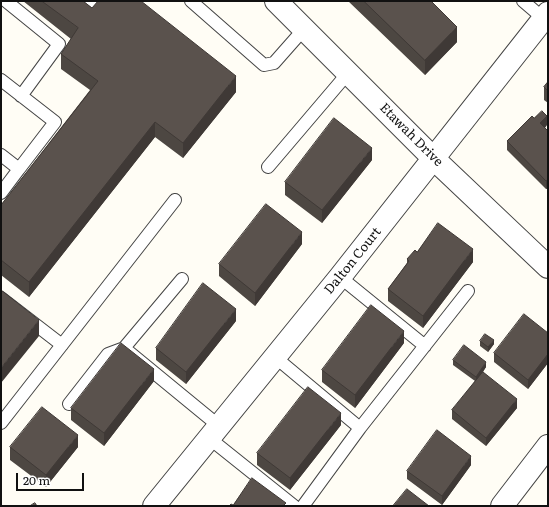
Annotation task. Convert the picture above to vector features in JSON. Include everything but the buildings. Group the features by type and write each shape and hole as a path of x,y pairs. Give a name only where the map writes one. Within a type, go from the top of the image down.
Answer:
{"street":[{"name":"Etawah Drive","path":"276,1 434,159 548,267"},
{"name":"Dalton Court","path":"154,506 340,277 546,16"},
{"path":"502,506 548,446"}],"lane":[{"path":"6,1 32,15 63,40 22,96"},
{"path":"82,15 94,1"},
{"path":"191,1 264,65 274,63 304,29"},
{"path":"523,1 546,16"},
{"path":"268,167 348,73"},
{"path":"1,80 55,122 1,193"},
{"path":"1,155 19,169"},
{"path":"1,423 175,200"},
{"path":"340,277 425,346"},
{"path":"69,404 108,354 124,348 182,279"},
{"path":"303,506 360,428 468,291"},
{"path":"1,298 62,345"},
{"path":"124,348 294,506"},
{"path":"275,357 360,428"}]}
